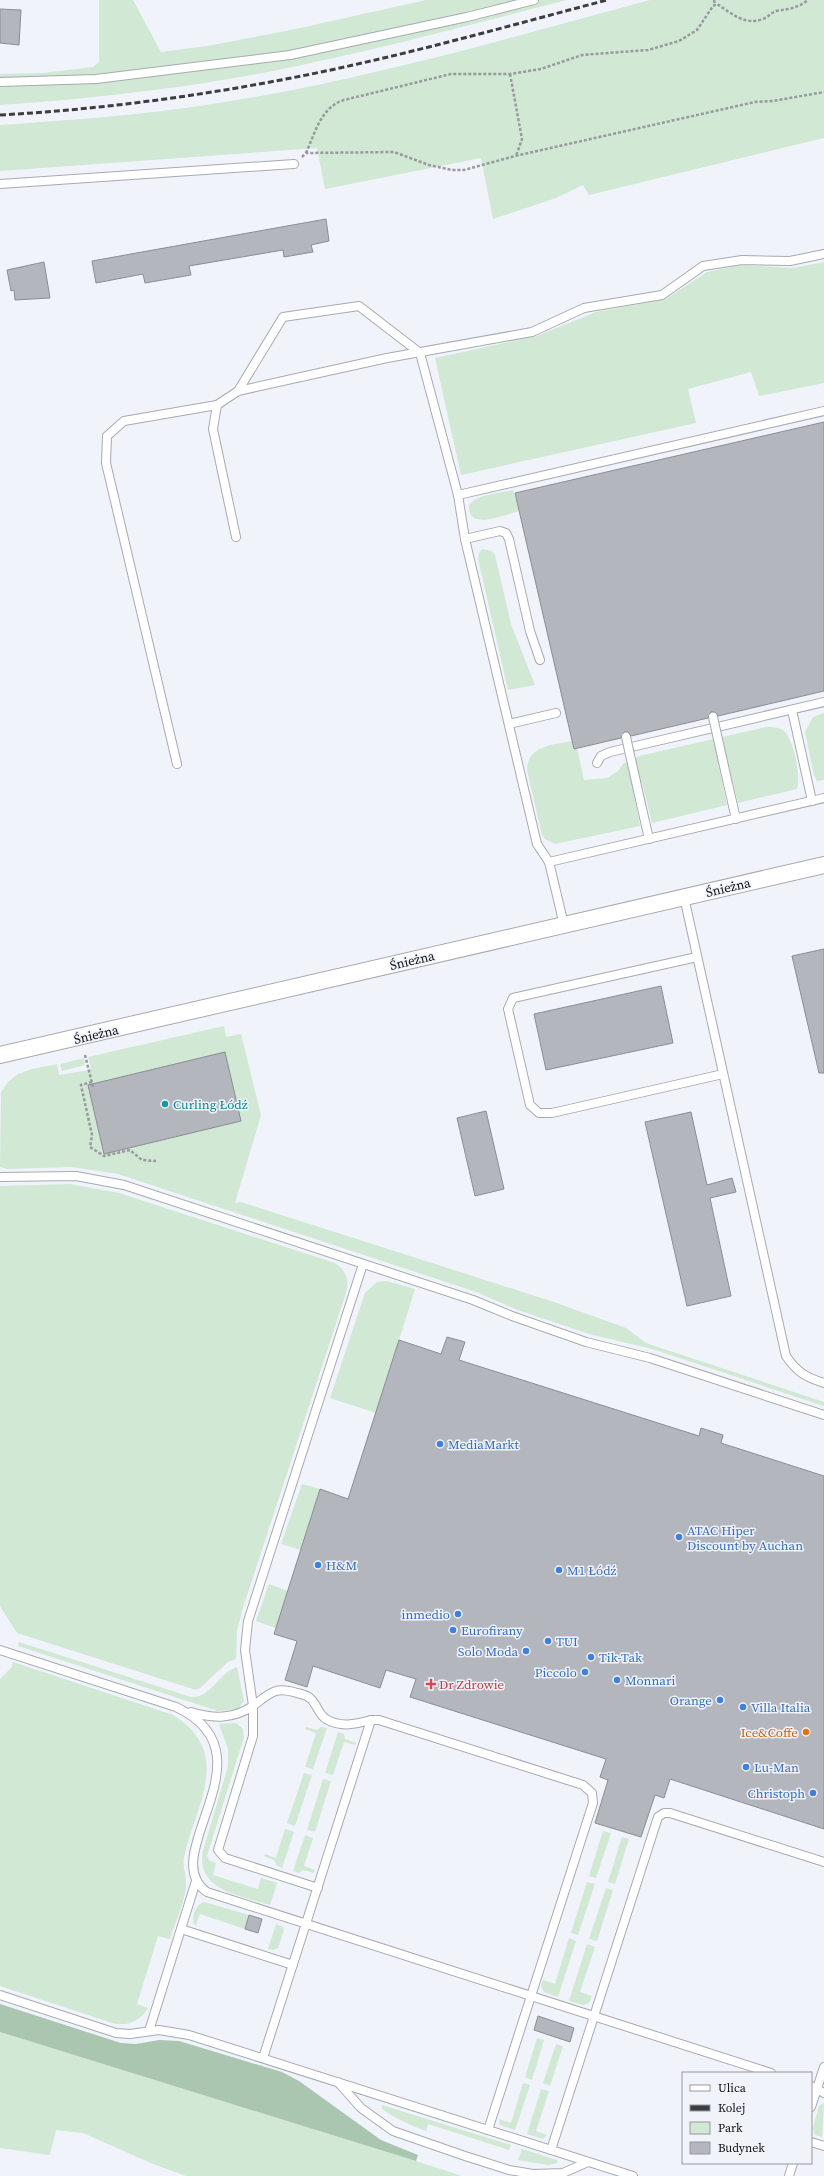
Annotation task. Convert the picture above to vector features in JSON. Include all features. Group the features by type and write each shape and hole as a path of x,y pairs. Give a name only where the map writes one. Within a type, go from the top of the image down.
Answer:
{"street":[{"name":"Śnieżna","path":"0,1055 824,865"}],"lane":[{"path":"0,82 96,79 290,55 467,17 534,0"},
{"path":"0,184 294,164"},
{"path":"177,764 106,463 107,436 124,421 217,405 238,391 387,358 532,332 584,308 662,295 703,266 742,260 790,261 824,254"},
{"path":"238,391 282,317 359,306 420,353 458,495 465,539 537,844 549,862 564,925"},
{"path":"217,405 213,429 236,536"},
{"path":"458,495 824,411"},
{"path":"465,539 500,531 506,533 509,539 530,631 540,660"},
{"path":"597,763 601,756 610,752 824,702"},
{"path":"792,710 812,801"},
{"path":"509,724 556,713"},
{"path":"713,717 736,819"},
{"path":"626,737 649,839"},
{"path":"549,862 824,798"},
{"path":"684,897 786,1356 796,1370 811,1379 824,1383"},
{"path":"697,956 513,998 508,1009 530,1105 539,1113 552,1113 723,1074"},
{"path":"0,1177 69,1176 110,1181 473,1300 512,1316 586,1342 650,1358 824,1415"},
{"path":"318,1888 225,1858 218,1850 253,1736 253,1706 245,1650 248,1621 363,1264"},
{"path":"0,1650 203,1716 225,1718 243,1712 273,1691 283,1689 307,1696 312,1700 322,1716 329,1720 345,1725 379,1720 583,1785 592,1793 593,1803 488,2130"},
{"path":"183,1710 198,1720 208,1732 213,1741 218,1762 216,1783 193,1854 193,1870 196,1881 204,1890 215,1896 768,2072"},
{"path":"263,2058 371,1720"},
{"path":"551,2150 656,1820 661,1815 670,1813 824,1862"},
{"path":"148,2031 196,1881"},
{"path":"181,1929 293,1964"},
{"path":"0,1995 116,2033 130,2034 148,2031 180,2032 633,2176"},
{"path":"812,2106 819,2089 824,2066"},
{"path":"338,2082 362,2108 393,2131 473,2159 521,2173 548,2175 563,2173 588,2162"},
{"path":"812,2142 824,2146"},
{"path":"789,2176 793,2164"}],"path":[{"path":"294,164 306,153 323,116 328,108 336,102 403,84 452,74 510,74 541,69 582,55 648,50 679,41 697,30 715,5 714,0"},
{"path":"715,5 717,4 738,18 751,22 764,19 774,12 800,7 808,0"},
{"path":"510,74 522,139 516,156"},
{"path":"306,153 394,152 424,164 452,170 464,170 516,156 755,102 773,101 824,92"},
{"path":"85,1055 92,1087"},
{"path":"92,1082 81,1084 92,1134 90,1147 104,1156 130,1150 142,1160 156,1161"}],"green space":[{"path":"99,0 133,0 161,52 207,46 291,30 426,0 567,0 331,59 223,80 149,91 0,105 0,74 43,73 93,67 99,62"},
{"path":"650,0 824,0 824,138 589,195 583,185 556,198 493,219 481,158 325,189 317,148 0,171 0,125 149,112 256,97 313,86 426,60"},
{"path":"824,262 824,383 759,396 751,372 688,389 696,423 461,475 435,358 537,336 596,312 666,299 707,272 741,265 793,268"},
{"path":"513,490 519,511 481,520 476,519 471,515 469,507 472,502 477,499 492,494"},
{"path":"482,549 492,551 495,555 511,624 535,685 508,690 478,559 479,553"},
{"path":"824,713 824,780 817,781 814,775 805,732 813,717"},
{"path":"766,727 773,727 784,731 791,742 796,759 798,776 797,789 738,803 728,762 718,764 727,805 652,823 642,782 632,785 640,826 555,844 545,839 542,835 527,770 528,762 536,751 550,745 572,741 574,749 577,748 584,780 607,778 618,771 623,764 639,756"},
{"path":"224,1026 226,1037 241,1034 261,1115 235,1203 241,1202 554,1302 626,1328 646,1343 824,1402 824,1406 652,1349 589,1334 515,1309 476,1292 118,1174 71,1167 7,1169 0,1167 1,1092 8,1082 18,1074 32,1069 57,1064 59,1075 89,1070 91,1067 88,1057"},
{"path":"84,1058 85,1065 62,1071 60,1064"},
{"path":"70,1184 119,1193 335,1263 344,1271 347,1278 347,1290 242,1611 237,1631 236,1659 228,1662 196,1690 17,1633 0,1606 0,1186"},
{"path":"387,1281 415,1289 376,1413 330,1398 365,1293 377,1282"},
{"path":"302,1484 320,1489 301,1550 281,1544"},
{"path":"269,1584 288,1591 276,1628 256,1621"},
{"path":"19,1642 191,1697 205,1693 225,1674 237,1667 244,1701 238,1709 218,1711 18,1646"},
{"path":"13,1662 173,1715 191,1730 202,1746 206,1763 206,1780 202,1799 184,1857 186,1887 183,1900 170,1939 158,1936 137,2004 148,2008 145,2013 133,2022 123,2024 112,2023 0,1986 0,1679 11,1668"},
{"path":"236,1723 243,1729 244,1737 207,1856 209,1860 216,1863 213,1875 258,1889 261,1878 277,1883 270,1905 234,1895 223,1890 213,1883 206,1875 202,1864 203,1851 228,1766 228,1749 219,1724"},
{"path":"306,1727 317,1730 321,1727 327,1728 313,1769 305,1767 316,1733 305,1729"},
{"path":"338,1732 344,1734 345,1739 356,1743 355,1745 344,1742 333,1775 325,1773"},
{"path":"304,1773 312,1775 295,1826 287,1823"},
{"path":"323,1779 331,1781 315,1832 307,1830"},
{"path":"285,1829 294,1832 282,1868 276,1865 275,1861 264,1856 265,1854 276,1858"},
{"path":"603,1831 611,1833 596,1878 589,1876"},
{"path":"305,1835 313,1838 304,1866 315,1870 313,1873 303,1870 299,1873 293,1871"},
{"path":"622,1837 629,1839 615,1884 608,1882"},
{"path":"587,1882 595,1884 578,1935 571,1933"},
{"path":"606,1888 613,1890 597,1941 589,1939"},
{"path":"204,1902 249,1915 245,1929 200,1914 196,1925 194,1924 193,1918 195,1911 201,1903"},
{"path":"276,1924 283,1927 284,1930 278,1948 273,1950 268,1949"},
{"path":"569,1938 576,1941 558,1997 544,1992 541,1986 543,1980 555,1984"},
{"path":"587,1944 595,1947 580,1992 592,1996 589,2003 583,2005 569,2001"},
{"path":"0,2004 121,2043 136,2044 159,2040 179,2041 282,2072 299,2081 381,2140 418,2155 416,2161 0,2032"},
{"path":"0,2032 462,2176 186,2176 153,2164 83,2133 56,2130 50,2155 0,2148"},
{"path":"537,2038 544,2040 532,2080 525,2077"},
{"path":"556,2044 563,2046 550,2086 543,2083"},
{"path":"523,2083 530,2085 515,2130 500,2125 499,2119 511,2123"},
{"path":"541,2089 549,2091 536,2131 547,2135 543,2139 527,2134"},
{"path":"824,2103 822,2137 815,2135 813,2128 819,2106"},
{"path":"382,2105 511,2145 509,2150 428,2124 426,2131 393,2116 382,2109"},
{"path":"522,2149 557,2160 558,2163 548,2165 518,2160"}],"building":[{"path":"0,9 21,10 19,45 0,43"},
{"path":"326,219 329,241 311,245 313,252 284,257 283,250 189,266 191,275 145,283 143,274 96,283 92,261"},
{"path":"44,262 50,298 15,300 14,290 11,291 7,270"},
{"path":"824,422 824,691 718,716 715,712 711,712 708,718 631,736 628,732 624,732 621,738 574,749 515,493"},
{"path":"824,949 824,1073 819,1073 792,956"},
{"path":"661,986 673,1043 546,1070 534,1014"},
{"name":"Curling Łódź","path":"225,1052 241,1121 104,1154 88,1085"},
{"path":"486,1111 504,1189 475,1196 457,1118"},
{"path":"691,1112 707,1185 732,1178 736,1192 710,1198 731,1296 687,1306 645,1122"},
{"name":"M1 Łódź","path":"447,1337 465,1342 459,1360 699,1436 701,1428 723,1435 721,1443 824,1476 824,1829 670,1779 664,1798 655,1795 641,1837 595,1823 608,1780 600,1777 606,1759 410,1697 416,1679 386,1670 380,1688 313,1666 307,1687 285,1680 297,1641 274,1634 320,1489 348,1499 399,1340 441,1354"},
{"path":"249,1915 262,1919 258,1933 245,1929"},
{"path":"538,2016 574,2028 570,2042 534,2030"}],"railway":[{"path":"0,115 121,105 201,94 281,80 393,56 607,0"}],"place":[{"name":"Curling Łódź","path":"165,1104"},
{"name":"MediaMarkt","path":"440,1444"},
{"name":"ATAC Hiper Discount by Auchan","path":"679,1537"},
{"name":"H&M","path":"318,1565"},
{"name":"M1 Łódź","path":"559,1570"},
{"name":"inmedio","path":"458,1614"},
{"name":"Eurofirany","path":"453,1630"},
{"name":"TUI","path":"548,1641"},
{"name":"Solo Moda","path":"526,1651"},
{"name":"Tik-Tak","path":"591,1657"},
{"name":"Piccolo","path":"585,1672"},
{"name":"Monnari","path":"617,1680"},
{"name":"Dr Zdrowie","path":"431,1684"},
{"name":"Orange","path":"720,1700"},
{"name":"Villa Italia","path":"743,1707"},
{"name":"Ice&Coffe","path":"806,1732"},
{"name":"Lu-Man","path":"746,1767"},
{"name":"Christoph","path":"813,1793"}]}
